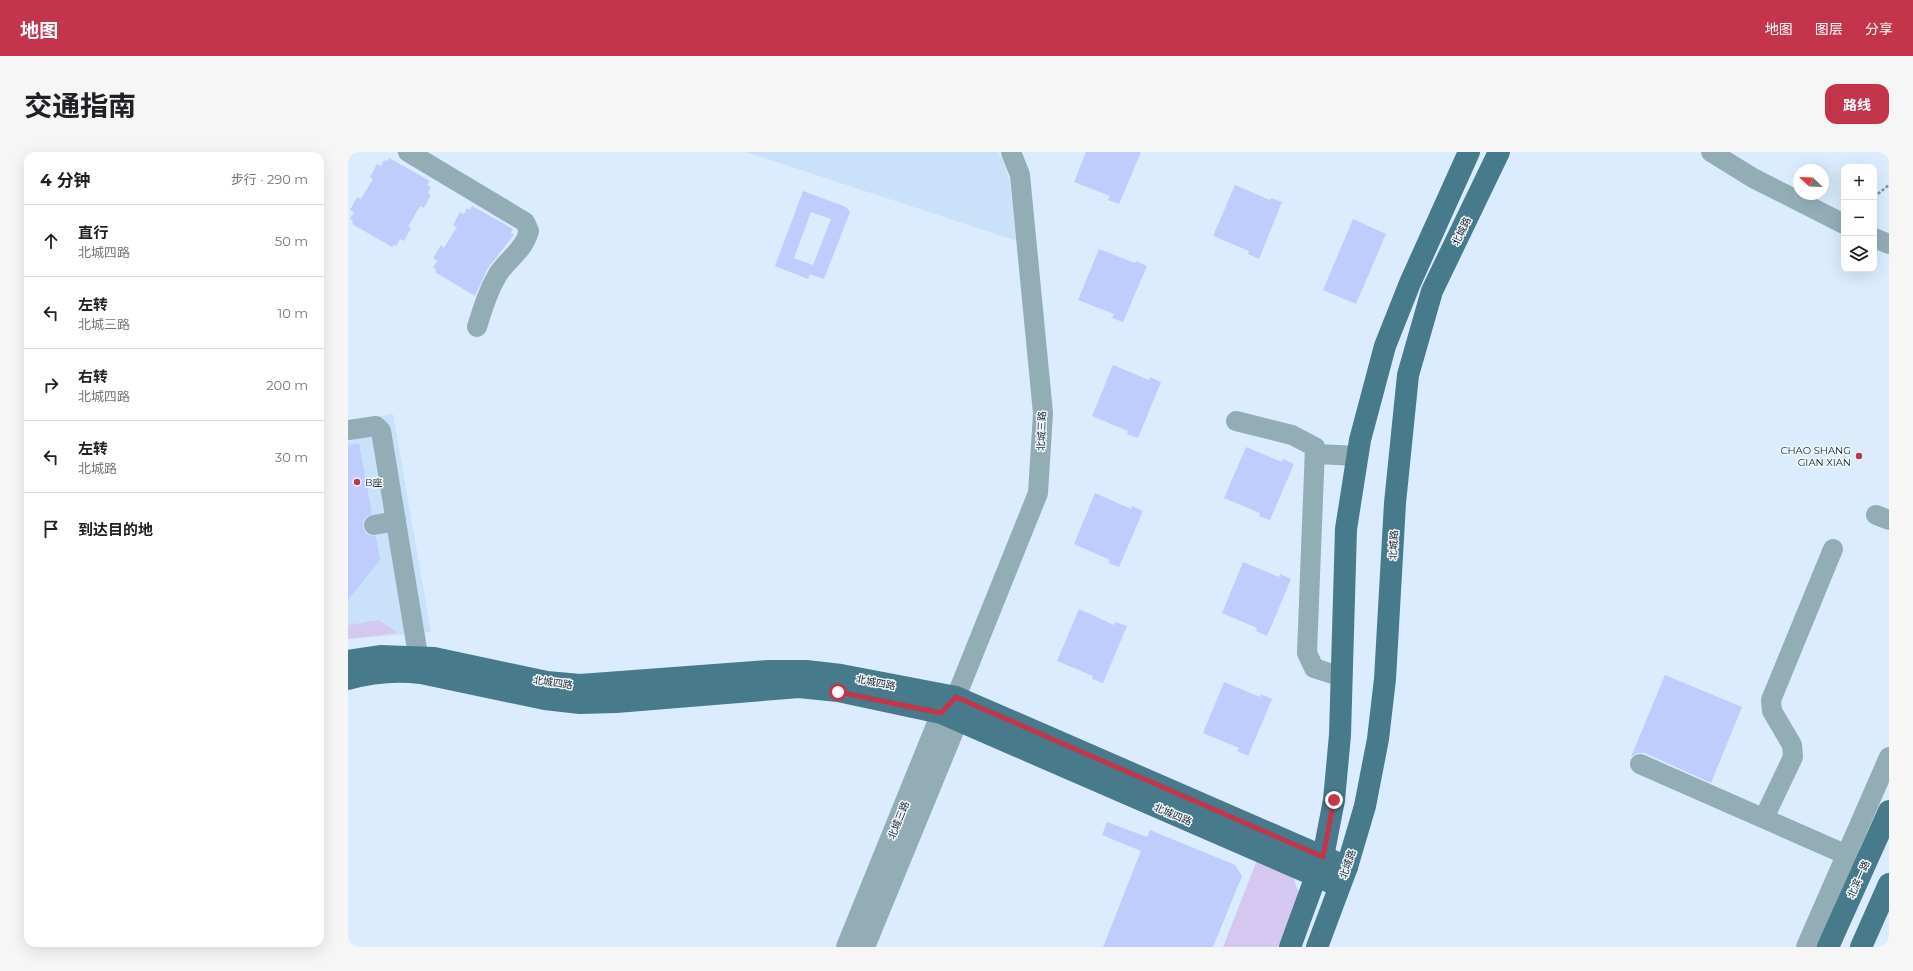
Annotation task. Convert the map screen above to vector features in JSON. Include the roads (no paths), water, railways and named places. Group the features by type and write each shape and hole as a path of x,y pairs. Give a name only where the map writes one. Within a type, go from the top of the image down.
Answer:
{"main road":[{"path":"1290,947 1320,866 1334,800 1340,735 1346,529 1360,440 1386,346 1410,283 1469,152"},
{"name":"北城路","path":"1317,947 1343,877 1365,806 1378,739 1385,678 1395,503 1408,375 1432,291 1499,152"},
{"name":"北城四路","path":"348,661 380,656 420,665 545,699 580,703 616,702 799,687 838,692 950,717 1320,866"},
{"name":"北城四路","path":"348,679 378,672 405,671 434,658 547,682 580,685 769,672 806,671 841,675 956,697 1343,877"},
{"name":"北滨一路","path":"1828,947 1856,859 1889,811"},
{"path":"1862,947 1889,884"}],"street":[{"path":"408,152 525,222 529,231 526,243 508,261 498,275 486,297 477,327"},
{"name":"北城三路","path":"865,947 950,717 956,697 1038,493 1042,413 1020,175 1011,152"},
{"path":"1711,152 1753,178 1841,222"},
{"path":"1877,239 1889,244"},
{"path":"1236,421 1292,434 1315,447 1316,454 1307,653 1314,668 1342,678"},
{"path":"348,430 376,426 381,430 420,665"},
{"path":"1316,454 1358,456"},
{"path":"374,525 396,521"},
{"path":"1764,818 1793,757 1792,745 1772,711 1771,700 1833,549"},
{"name":"北城三路","path":"846,947 950,717"},
{"path":"1806,947 1856,859 1889,757"},
{"path":"1640,764 1856,859"}],"place":[{"name":"CHAO SHANG GIAN XIAN","path":"1859,456"},
{"name":"B座","path":"357,482"}]}
